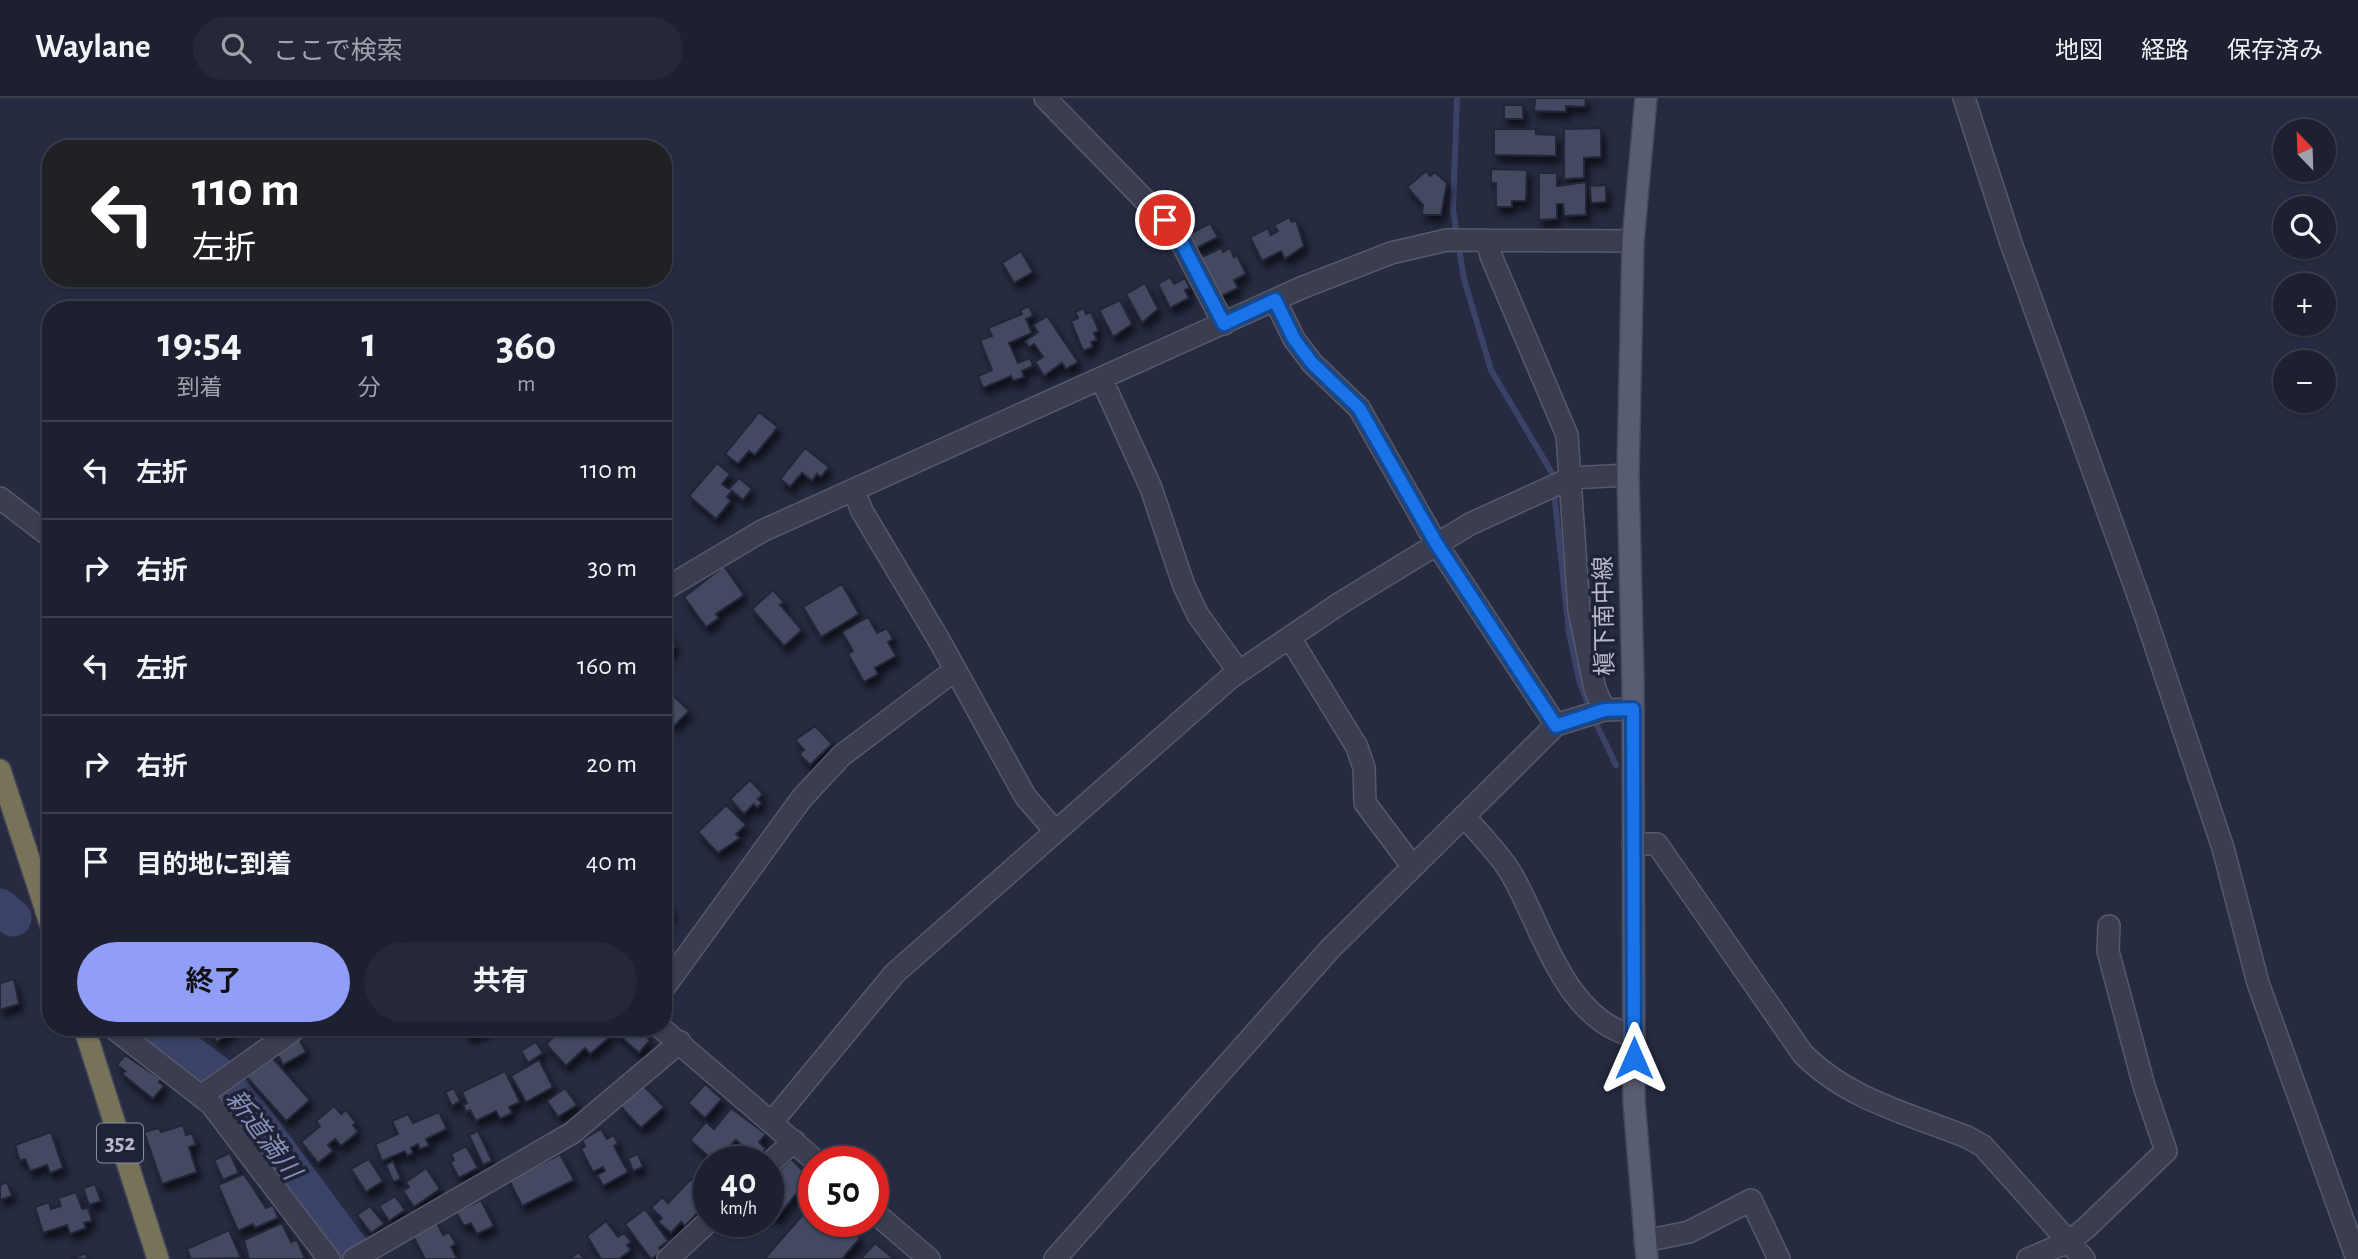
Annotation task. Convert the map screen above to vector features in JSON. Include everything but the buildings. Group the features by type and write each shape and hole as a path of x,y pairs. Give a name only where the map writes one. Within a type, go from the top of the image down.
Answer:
{"highway":[{"path":"0,770 42,898"},
{"name":"352","path":"86,1036 158,1259"}],"main road":[{"name":"槇下南中線","path":"1646,98 1633,241 1628,475 1633,709 1634,1101 1646,1250"}],"street":[{"path":"1045,98 1176,232 1224,324"},
{"path":"1964,98 2012,246 2143,609 2223,848 2259,983 2357,1259"},
{"path":"672,585 762,531 1275,300 1391,253 1447,240 1633,241"},
{"path":"1487,240 1490,256 1563,421 1571,478 1579,610 1595,689 1604,710"},
{"path":"1275,300 1294,339 1312,363 1359,408 1436,543 1556,726"},
{"path":"1102,380 1151,488 1184,586 1198,615 1239,672"},
{"path":"772,1122 895,973 1239,672 1436,543 1571,478 1628,475"},
{"path":"854,491 862,511 1025,796 1055,831"},
{"path":"0,498 42,530"},
{"path":"1290,638 1357,747 1364,768 1365,803 1413,867"},
{"path":"672,977 802,798 841,756 955,670"},
{"path":"1055,1259 1329,949 1556,726 1604,710 1633,709"},
{"path":"1465,816 1511,874 1546,949 1596,1018 1616,1032 1634,1036"},
{"path":"1633,844 1657,844 1803,1054 1820,1071 1845,1088 1983,1146 2084,1259"},
{"path":"2028,1259 2068,1242 2166,1151 2144,1086 2108,951 2109,926"},
{"path":"124,1036 201,1096 330,1259"},
{"path":"201,1096 285,1036"},
{"path":"672,1036 799,1146"},
{"path":"354,1259 572,1133 680,1042"},
{"path":"784,1150 794,1141"},
{"path":"1646,1250 1751,1200 1779,1259"},
{"path":"889,1224 929,1259"},
{"path":"668,1259 693,1236"}],"waterway":[{"path":"1457,98 1453,210 1464,279 1491,370 1552,473 1569,633 1579,680 1590,709"},
{"path":"1594,719 1616,765"},
{"name":"新道満川","path":"0,907 13,918"},
{"name":"新道満川","path":"165,1036 216,1073 250,1113 358,1259"}],"route":[{"path":"1165,220 1176,232 1224,324 1275,300 1294,339 1312,363 1359,408 1381,442 1436,543 1556,726 1604,710 1633,709 1634,1058"}]}
